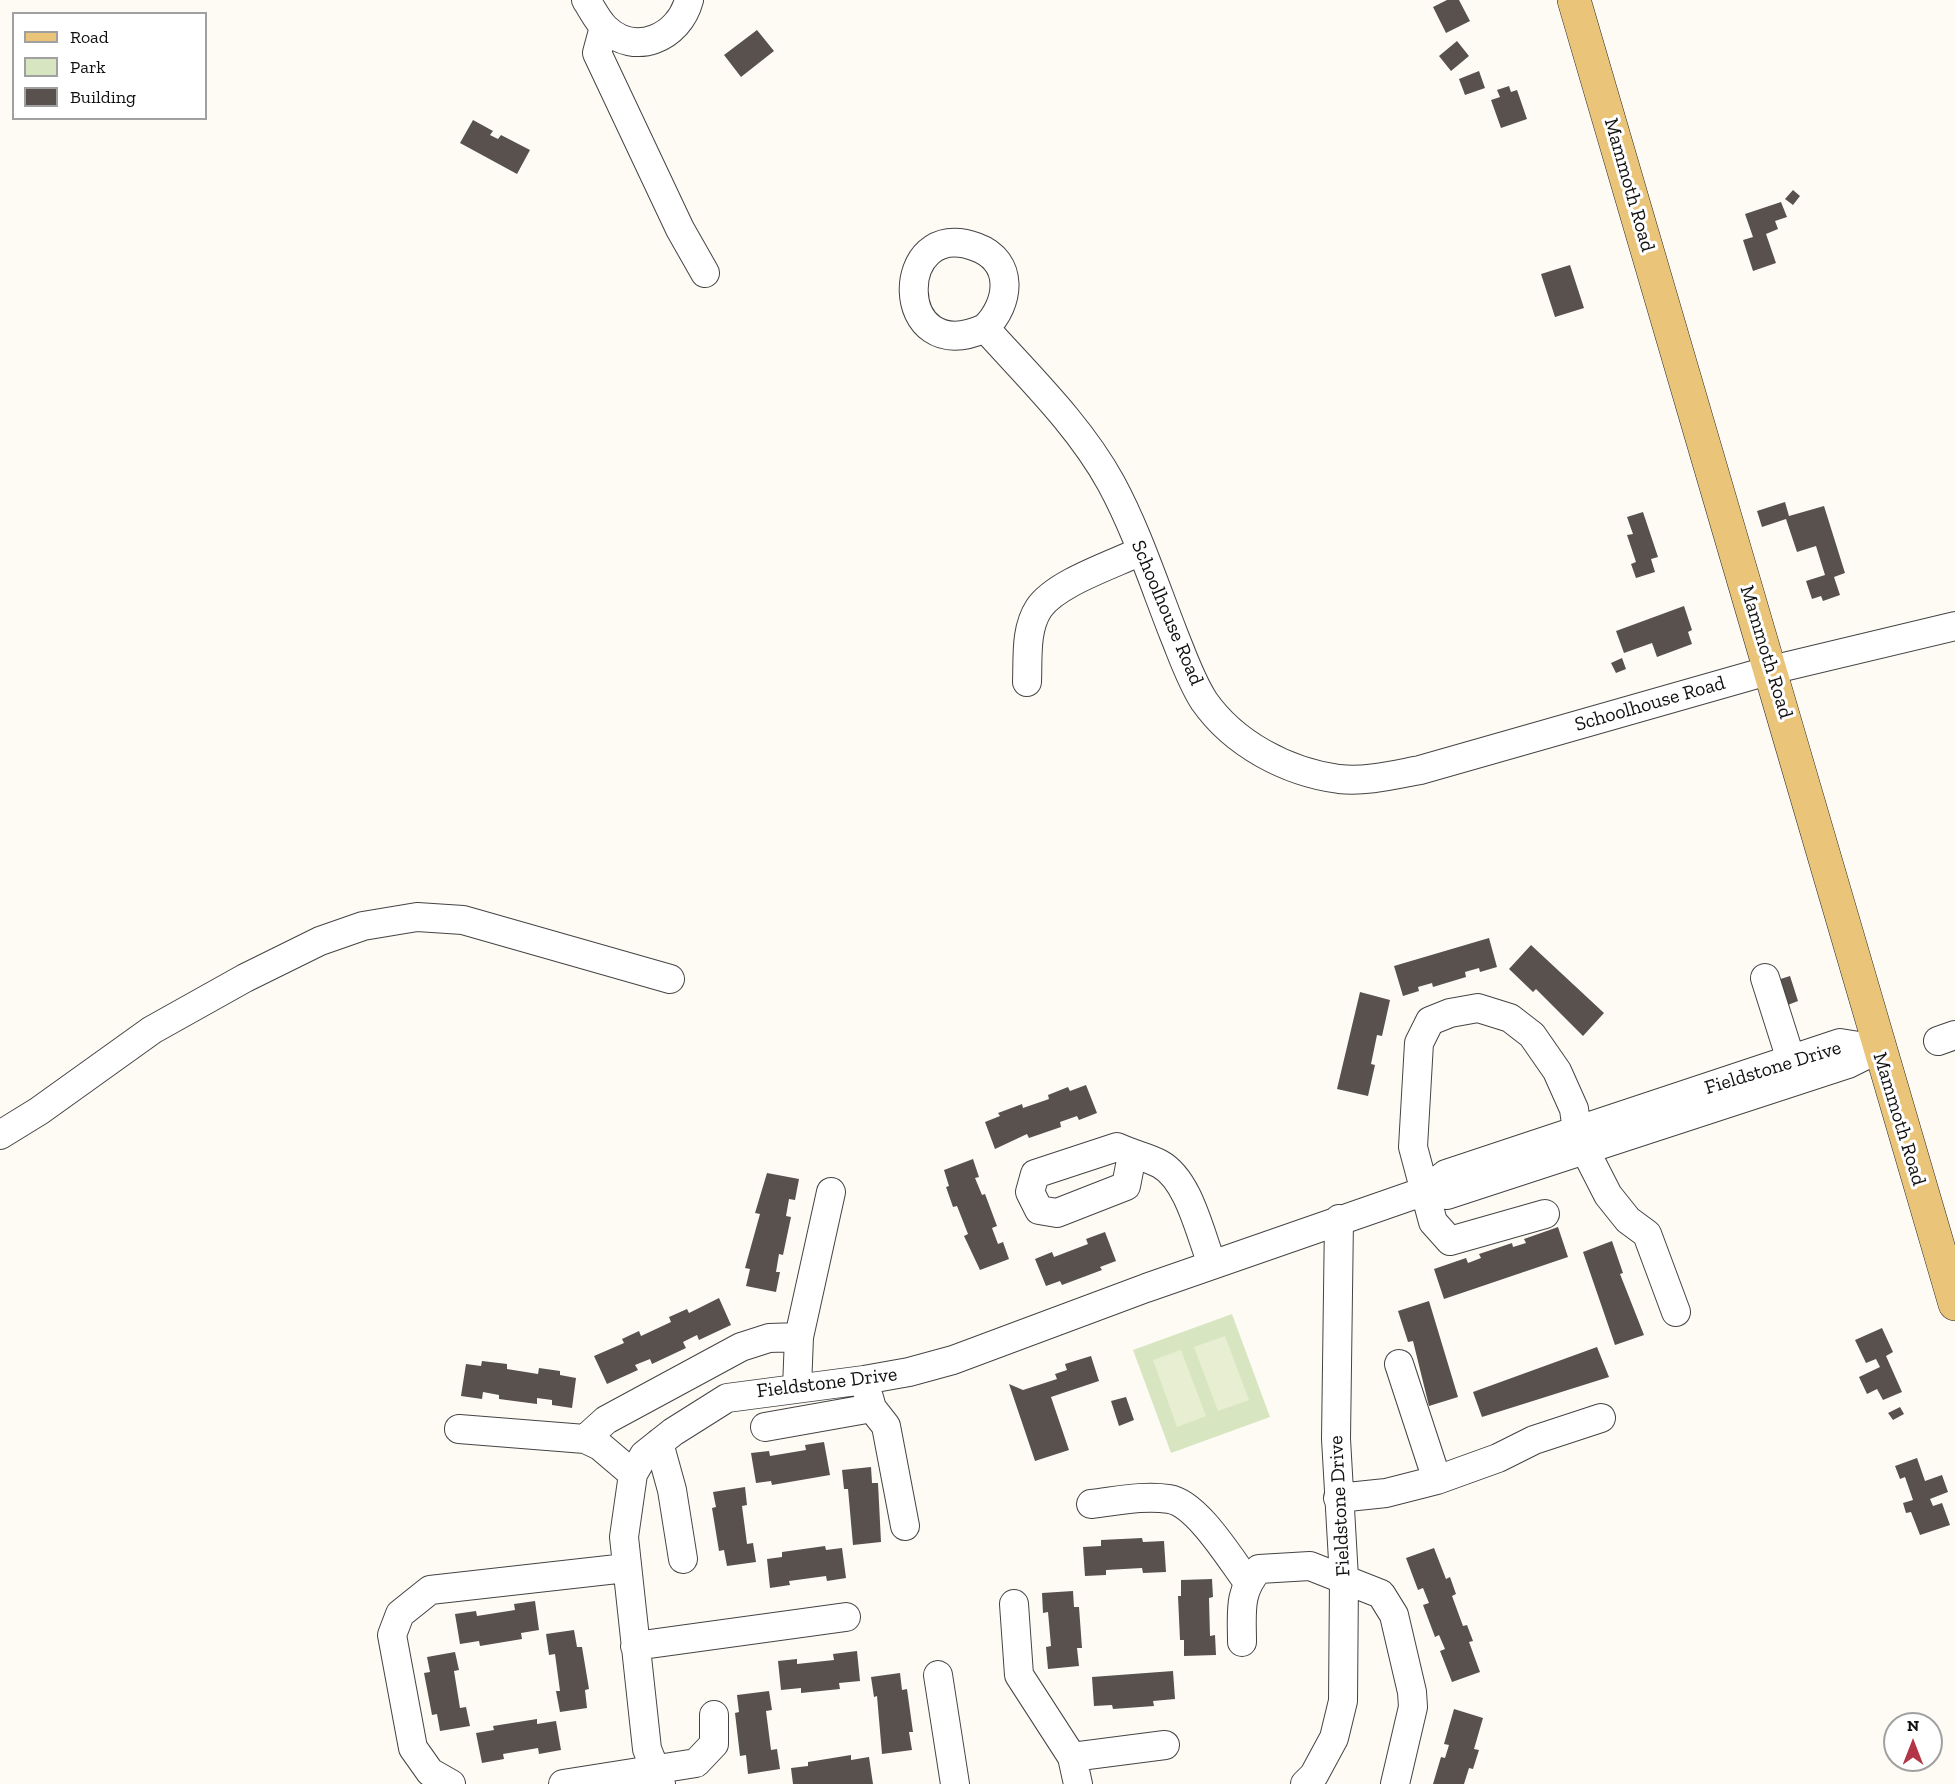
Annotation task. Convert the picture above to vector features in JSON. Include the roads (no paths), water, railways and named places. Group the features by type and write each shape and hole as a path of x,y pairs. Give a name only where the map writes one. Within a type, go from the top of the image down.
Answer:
{"main road":[{"name":"Mammoth Road","path":"1574,0 1771,670 1878,1049 1955,1304"}],"street":[{"path":"586,0 604,27 617,37 633,42 649,42 664,36 677,26 686,12 688,0"},
{"path":"604,27 597,53 680,229 705,273"},
{"name":"Schoolhouse Road","path":"984,328 1051,401 1110,482 1141,551 1188,670 1204,701 1230,729 1260,753 1300,770 1340,779 1379,778 1420,770 1771,670 1955,626"},
{"path":"1027,682 1029,637 1039,609 1058,591 1141,551"},
{"path":"0,1135 39,1111 152,1030 309,946 363,926 417,917 463,920 670,979"},
{"path":"1765,978 1791,1060"},
{"path":"1545,1214 1450,1240 1434,1222 1413,1147 1419,1043 1430,1021 1450,1013 1478,1008 1510,1018 1532,1035 1557,1071 1574,1109 1581,1141 1608,1195 1628,1220 1647,1234 1676,1312"},
{"name":"Fieldstone Drive","path":"655,1780 647,1749 624,1537 633,1474 645,1455 691,1418 727,1398 864,1380 909,1372 953,1360 1017,1334 1339,1219 1425,1191 1447,1195 1581,1141 1840,1043 1878,1049"},
{"name":"Fieldstone Drive","path":"1581,1141 1848,1064 1878,1049"},
{"path":"1132,1155 1160,1164 1180,1179 1212,1264"},
{"path":"797,1388 799,1337 831,1192"},
{"name":"Fieldstone Drive","path":"1305,1784 1314,1775 1334,1738 1343,1701 1344,1578 1338,1498 1339,1219"},
{"path":"585,1439 606,1420 741,1347 769,1338 799,1337"},
{"path":"1399,1364 1437,1480"},
{"path":"864,1380 872,1408 886,1426 905,1526"},
{"path":"765,1427 872,1408"},
{"path":"1338,1498 1386,1493 1437,1480 1498,1458 1534,1440 1601,1418"},
{"path":"459,1429 585,1439 600,1446 633,1474"},
{"path":"659,1443 672,1490 683,1559"},
{"path":"1091,1504 1146,1498 1172,1499 1193,1513 1247,1581"},
{"path":"1242,1642 1242,1600 1247,1581 1259,1569 1310,1566 1381,1594 1394,1615 1412,1692 1413,1707 1395,1784"},
{"path":"451,1784 430,1772 413,1748 392,1635 400,1614 430,1590 626,1568"},
{"path":"1014,1604 1019,1675 1075,1770 1165,1745"},
{"path":"635,1646 846,1617"},
{"path":"938,1675 955,1784"},
{"path":"563,1784 655,1780 696,1762 714,1744 714,1715"}]}
